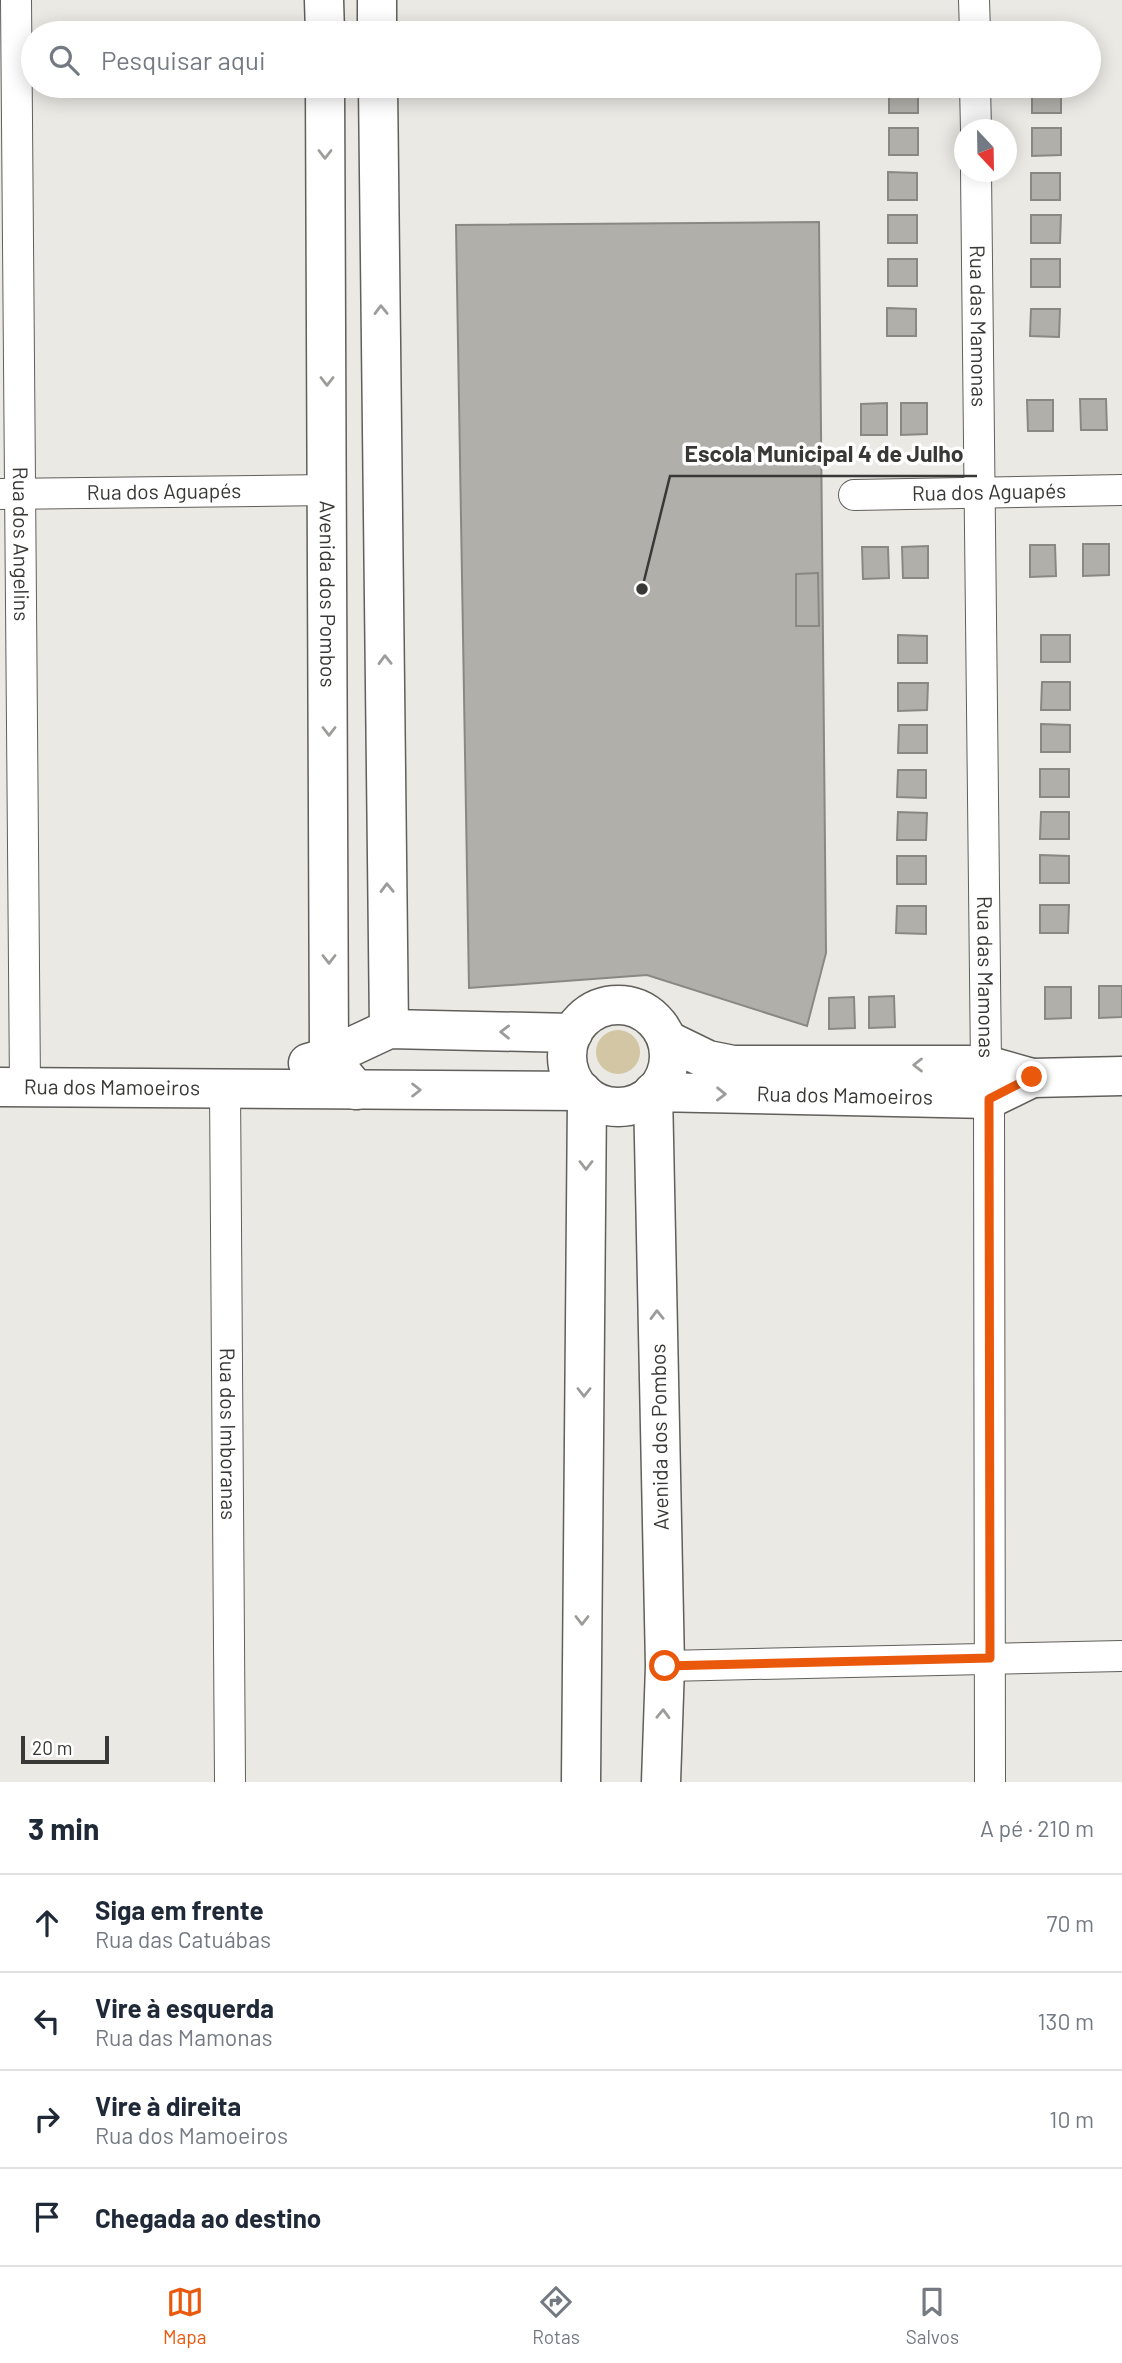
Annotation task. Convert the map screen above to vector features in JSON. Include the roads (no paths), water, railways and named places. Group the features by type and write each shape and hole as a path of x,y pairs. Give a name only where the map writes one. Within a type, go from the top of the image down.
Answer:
{"street":[{"name":"Rua dos Angelins","path":"12,1087 10,494 16,0"},
{"path":"324,0 324,21"},
{"path":"377,0 377,21"},
{"path":"974,0 975,21"},
{"name":"Avenida dos Pombos","path":"325,98 329,1057"},
{"path":"378,98 389,1029"},
{"path":"975,98 976,119"},
{"name":"Rua das Mamonas","path":"976,182 988,1082 990,1782"},
{"name":"Rua dos Aguapés","path":"10,494 328,491"},
{"name":"Rua dos Aguapés","path":"855,495 1122,491"},
{"path":"618,1005 634,1008 648,1015 659,1026 667,1040 669,1056 659,1087 632,1105 616,1107 601,1104 584,1094 569,1071 566,1055 573,1033 589,1014 603,1008 618,1005"},
{"name":"Rua dos Mamoeiros","path":"225,1088 329,1057 389,1029 573,1033"},
{"name":"Rua dos Mamoeiros","path":"667,1040 708,1060 733,1065 988,1082"},
{"path":"329,1057 356,1090"},
{"name":"Rua dos Mamoeiros","path":"653,1092 1122,1076"},
{"name":"Rua dos Mamoeiros","path":"12,1087 584,1094"},
{"name":"Rua dos Imboranas","path":"225,1088 230,1782"},
{"name":"Avenida dos Pombos","path":"653,1092 665,1666 661,1782"},
{"path":"581,1782 584,1094"},
{"path":"665,1666 1122,1656"}],"place":[{"name":"Escola Municipal 4 de Julho","path":"642,589"}]}
